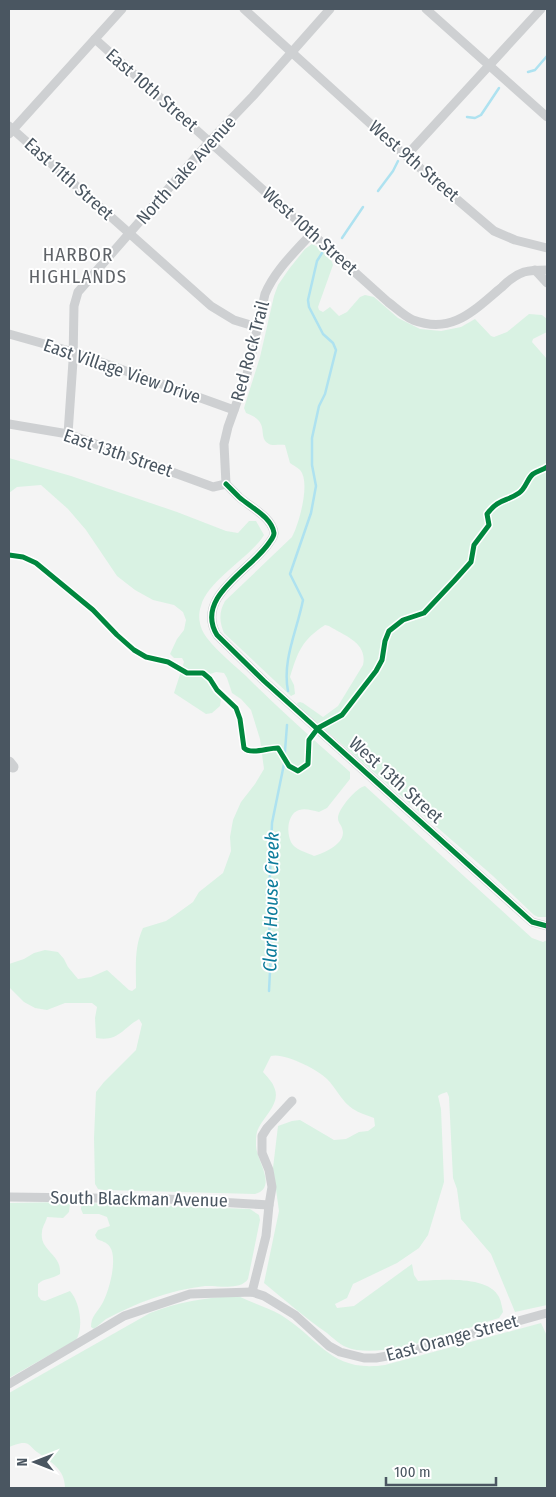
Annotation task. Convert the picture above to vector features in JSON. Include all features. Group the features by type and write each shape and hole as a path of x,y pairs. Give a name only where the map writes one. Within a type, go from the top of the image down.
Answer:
{"street":[{"path":"10,130 122,9"},
{"name":"West 9th Street","path":"244,9 406,156 494,231 515,240 547,248"},
{"name":"North Lake Avenue","path":"68,434 74,306 78,292 210,141 253,96 330,9"},
{"path":"426,9 547,117"},
{"path":"406,156 541,9"},
{"name":"East 10th Street","path":"95,40 210,141"},
{"name":"East 11th Street","path":"10,130 211,306 234,320 257,327"},
{"name":"West 10th Street","path":"210,141 388,302 412,319 432,324 448,323 463,319 511,278 523,272 536,270"},
{"name":"Red Rock Trail","path":"226,484 224,444 228,427 247,374 265,294 270,282 312,233"},
{"path":"536,270 547,270"},
{"path":"536,270 547,283"},
{"name":"East Village View Drive","path":"9,334 73,352 234,410"},
{"name":"East 13th Street","path":"9,424 68,434 212,487 226,484"},
{"name":"West 13th Street","path":"226,484 268,521 274,532 273,538 265,549 234,578 217,598 211,615 212,628 223,642 264,681 532,922 546,926"},
{"path":"252,1292 266,1236 272,1187 269,1170 262,1153 262,1136 292,1101"},
{"name":"South Blackman Avenue","path":"9,1196 167,1199 269,1204"},
{"name":"East Orange Street","path":"9,1384 124,1316 190,1294 252,1292 270,1299 295,1315 329,1346 340,1352 364,1358 404,1353 547,1312"}],"green space":[{"path":"312,244 330,258 333,265 318,307 323,312 330,307 339,316 347,312 360,297 365,295 374,297 398,318 420,329 441,331 461,327 475,319 494,337 507,332 529,314 542,315 547,319 547,332 533,339 532,342 547,359 547,917 534,915 493,876 298,706 297,703 303,703 323,717 338,706 363,665 364,657 362,651 354,641 329,626 325,625 317,630 302,647 293,668 290,677 294,685 295,694 291,696 222,629 221,613 225,601 292,537 301,513 304,484 300,470 290,463 285,445 270,445 265,441 259,421 246,413 244,408 260,357 278,285 305,249"},
{"path":"9,458 71,476 177,512 226,531 238,533 249,521 256,521 264,535 250,552 221,578 205,596 199,619 205,634 216,648 350,772 350,779 327,808 319,812 301,809 295,812 290,821 288,831 293,845 314,856 338,843 343,833 338,821 341,809 353,794 365,786 532,938 543,942 547,940 547,1305 515,1312 491,1254 461,1219 457,1189 453,1178 449,1097 447,1092 438,1096 441,1109 444,1182 428,1235 419,1248 397,1263 353,1284 347,1298 335,1304 337,1308 354,1306 412,1264 414,1275 418,1281 462,1280 474,1282 485,1285 499,1297 503,1312 499,1318 444,1336 380,1350 361,1351 346,1347 338,1343 264,1283 279,1211 273,1168 278,1126 300,1120 334,1140 346,1139 359,1132 368,1131 375,1126 374,1118 358,1112 349,1106 323,1075 292,1059 277,1055 271,1056 263,1072 272,1083 276,1093 273,1105 259,1126 256,1135 257,1150 266,1179 262,1190 255,1194 98,1189 95,1184 94,1138 96,1092 136,1050 142,1024 139,1019 115,1036 103,1039 96,1038 95,1018 97,1007 92,1003 65,1003 47,1010 35,1008 24,1002 9,987 9,964 45,950 58,952 78,979 91,977 107,970 129,990 132,991 136,988 137,950 143,928 166,921 175,915 193,902 199,892 223,873 231,851 230,837 233,820 241,802 264,769 260,739 251,710 241,699 232,693 224,673 216,672 210,674 211,688 221,699 220,706 212,713 206,714 174,693 184,662 182,658 174,658 170,654 177,639 184,630 186,620 183,612 174,605 153,600 135,590 117,576 86,530 68,509 41,485 17,487 9,493"},
{"path":"65,1202 70,1204 69,1212 63,1218 47,1217 42,1232 44,1244 58,1262 60,1274 38,1284 38,1296 41,1300 45,1301 70,1291 80,1315 80,1329 76,1340 9,1378 9,1203"},
{"path":"81,1204 250,1209 259,1215 260,1220 248,1279 240,1285 228,1287 205,1286 154,1298 106,1319 94,1329 91,1327 92,1320 107,1292 112,1276 113,1259 109,1245 97,1239 95,1235 98,1230 110,1226 107,1217 99,1214 83,1214"},
{"path":"238,1296 281,1315 327,1352 339,1359 351,1364 367,1366 385,1365 541,1323 547,1336 547,1488 65,1488 60,1471 28,1444 21,1443 9,1447 9,1393 150,1313 193,1301"}],"waterway":[{"name":"Clark House Creek","path":"528,72 535,70 547,56"},
{"name":"Clark House Creek","path":"467,117 475,118 481,115 499,88"},
{"name":"Clark House Creek","path":"378,191 398,161"},
{"name":"Clark House Creek","path":"342,238 363,207"},
{"name":"Clark House Creek","path":"288,691 287,668 303,600 290,574 311,513 316,486 312,465 312,438 319,406 325,394 336,350 333,343 323,334 309,307 308,300 317,261 322,253"},
{"name":"Clark House Creek","path":"269,991 271,951 267,895 270,875 272,823 284,764 287,725"}],"cycle path":[{"path":"9,555 23,557 36,563 93,610 134,650 146,657 168,662 187,673 203,673 236,708 240,719 244,748 251,751 278,748 289,766 298,771 308,764 309,740 318,728 342,715 376,671 382,660 385,641 389,631 403,620 424,613 471,562 474,545 489,525 487,514 491,509 519,493 533,474 547,467"},
{"path":"226,484 239,497 265,517 272,527 274,536 261,553 219,596 213,608 212,621 217,635 264,681 532,922 547,926"}],"district":[{"name":"HARBOR HIGHLANDS","path":"78,265"}]}
